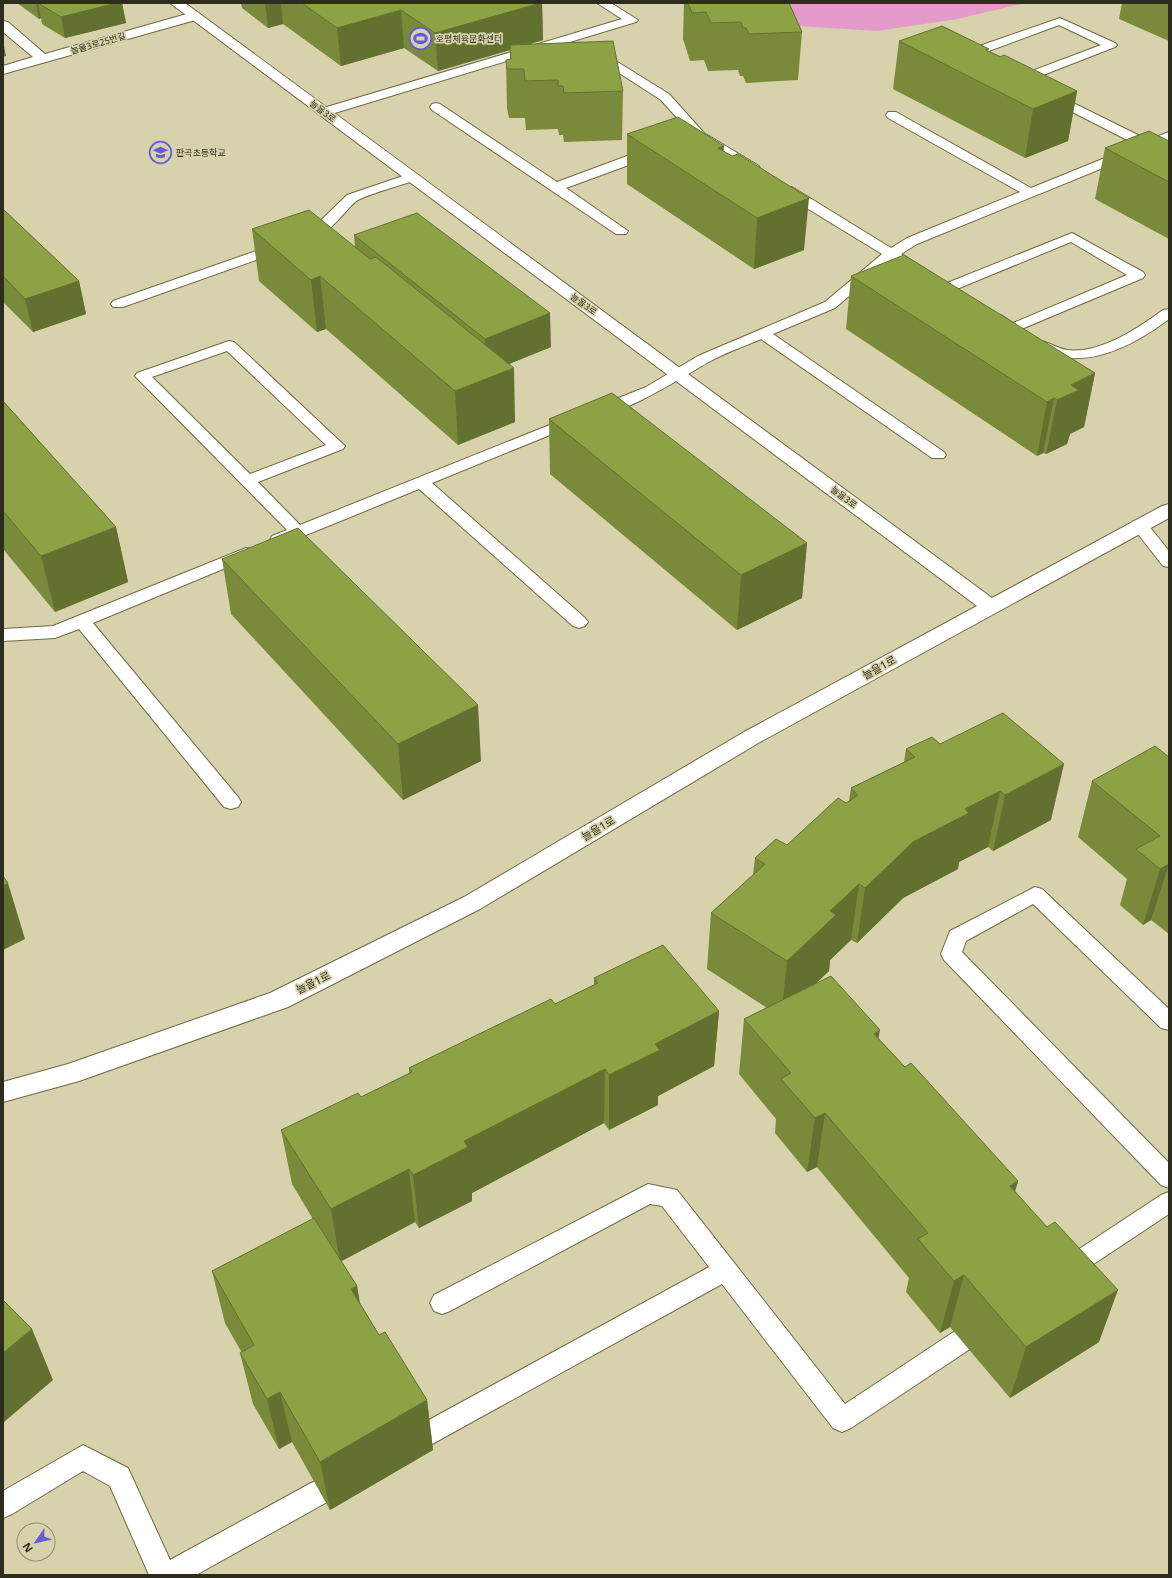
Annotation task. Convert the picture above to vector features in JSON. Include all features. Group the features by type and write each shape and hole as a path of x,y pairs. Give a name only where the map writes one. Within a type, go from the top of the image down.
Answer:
{"street":[{"name":"늘을3로","path":"177,3 990,606"},
{"name":"늘을3로25번길","path":"3,70 194,16"},
{"path":"3,25 43,58"},
{"name":"늘을1로","path":"3,1092 70,1074 279,1000 472,903 752,737 990,606 1169,510"}],"lane":[{"path":"324,112 632,20 603,3"},
{"path":"988,64 969,54 1060,21 1111,45 1020,80"},
{"path":"603,57 665,97 700,135 765,176"},
{"path":"1007,73 1169,156"},
{"path":"436,107 621,231"},
{"path":"892,115 1029,192"},
{"path":"685,140 700,135"},
{"path":"3,635 55,632 421,482 651,390 703,359 830,305 890,255 912,241 1169,136"},
{"path":"556,187 664,148"},
{"path":"118,304 315,234 352,198 412,177"},
{"path":"778,184 890,255 960,296"},
{"path":"947,288 1072,237 1138,275 1012,329"},
{"path":"986,312 1046,350 1080,356 1102,350 1156,323 1168,313"},
{"path":"762,333 938,455"},
{"path":"247,481 337,446 229,345 142,376 247,481 298,532"},
{"path":"421,482 579,622"},
{"path":"1139,525 1169,562"},
{"path":"82,621 231,802"},
{"path":"1169,1022 1035,894 956,936 951,954 1169,1178"},
{"path":"442,1303 648,1194 669,1197 842,1420 961,1341"},
{"path":"1047,1283 1169,1202"},
{"path":"425,1435 725,1270"},
{"path":"3,1505 83,1457 119,1477 163,1575"},
{"path":"170,1575 320,1492"}],"shaded area":[{"path":"704,3 1026,3 957,19 878,31 780,25"}],"building":[{"path":"38,3 117,3 61,17"},
{"path":"302,3 541,3 435,33 401,10 337,28"},
{"path":"688,3 789,3 802,32 749,34 746,28 743,28 741,22 711,23 706,12 692,13"},
{"path":"942,26 989,49 986,50 1000,57 1004,55 1077,91 1033,109 899,41"},
{"path":"613,41 623,91 564,93 563,86 558,86 558,80 525,81 524,69 507,69 506,60 511,59 510,45"},
{"path":"678,117 724,146 718,148 732,156 738,154 809,198 757,218 627,134"},
{"path":"1149,131 1169,141 1169,182 1105,148"},
{"path":"3,209 79,281 25,299 3,276"},
{"path":"309,210 370,259 376,257 514,368 455,391 320,276 311,280 252,229"},
{"path":"417,213 550,313 485,339 354,235"},
{"path":"904,255 1095,373 1071,385 1079,390 1057,400 1054,398 1047,402 851,276"},
{"path":"612,393 807,543 741,575 549,419"},
{"path":"3,401 116,527 41,556 3,511"},
{"path":"298,528 478,705 398,744 222,559"},
{"path":"1003,713 1064,764 1005,795 1000,791 965,809 969,813 913,842 865,888 859,884 830,911 836,915 787,961 711,913 765,864 755,858 776,839 787,845 838,798 846,803 858,795 851,788 915,757 906,749 932,737 940,744"},
{"path":"1155,746 1169,757 1169,864 1160,869 1136,849 1160,836 1092,781"},
{"path":"3,876 8,883 3,886"},
{"path":"663,945 719,1011 655,1044 660,1050 609,1075 605,1069 464,1141 468,1147 413,1175 409,1169 331,1209 281,1130 358,1093 361,1097 412,1072 409,1068 551,999 555,1004 598,983 594,978"},
{"path":"831,976 880,1030 874,1034 905,1067 911,1063 1018,1181 1010,1186 1047,1227 1055,1222 1118,1290 1026,1347 964,1275 954,1281 918,1239 928,1233 825,1113 815,1118 781,1079 791,1073 744,1019"},
{"path":"314,1218 357,1286 351,1289 379,1335 385,1332 427,1400 320,1462 280,1392 267,1399 240,1353 254,1345 212,1271"},
{"path":"3,1300 32,1329 3,1353"}],"place":[{"name":"호평체육문화센터","path":"420,38"},
{"name":"판곡초등학교","path":"160,152"}]}
